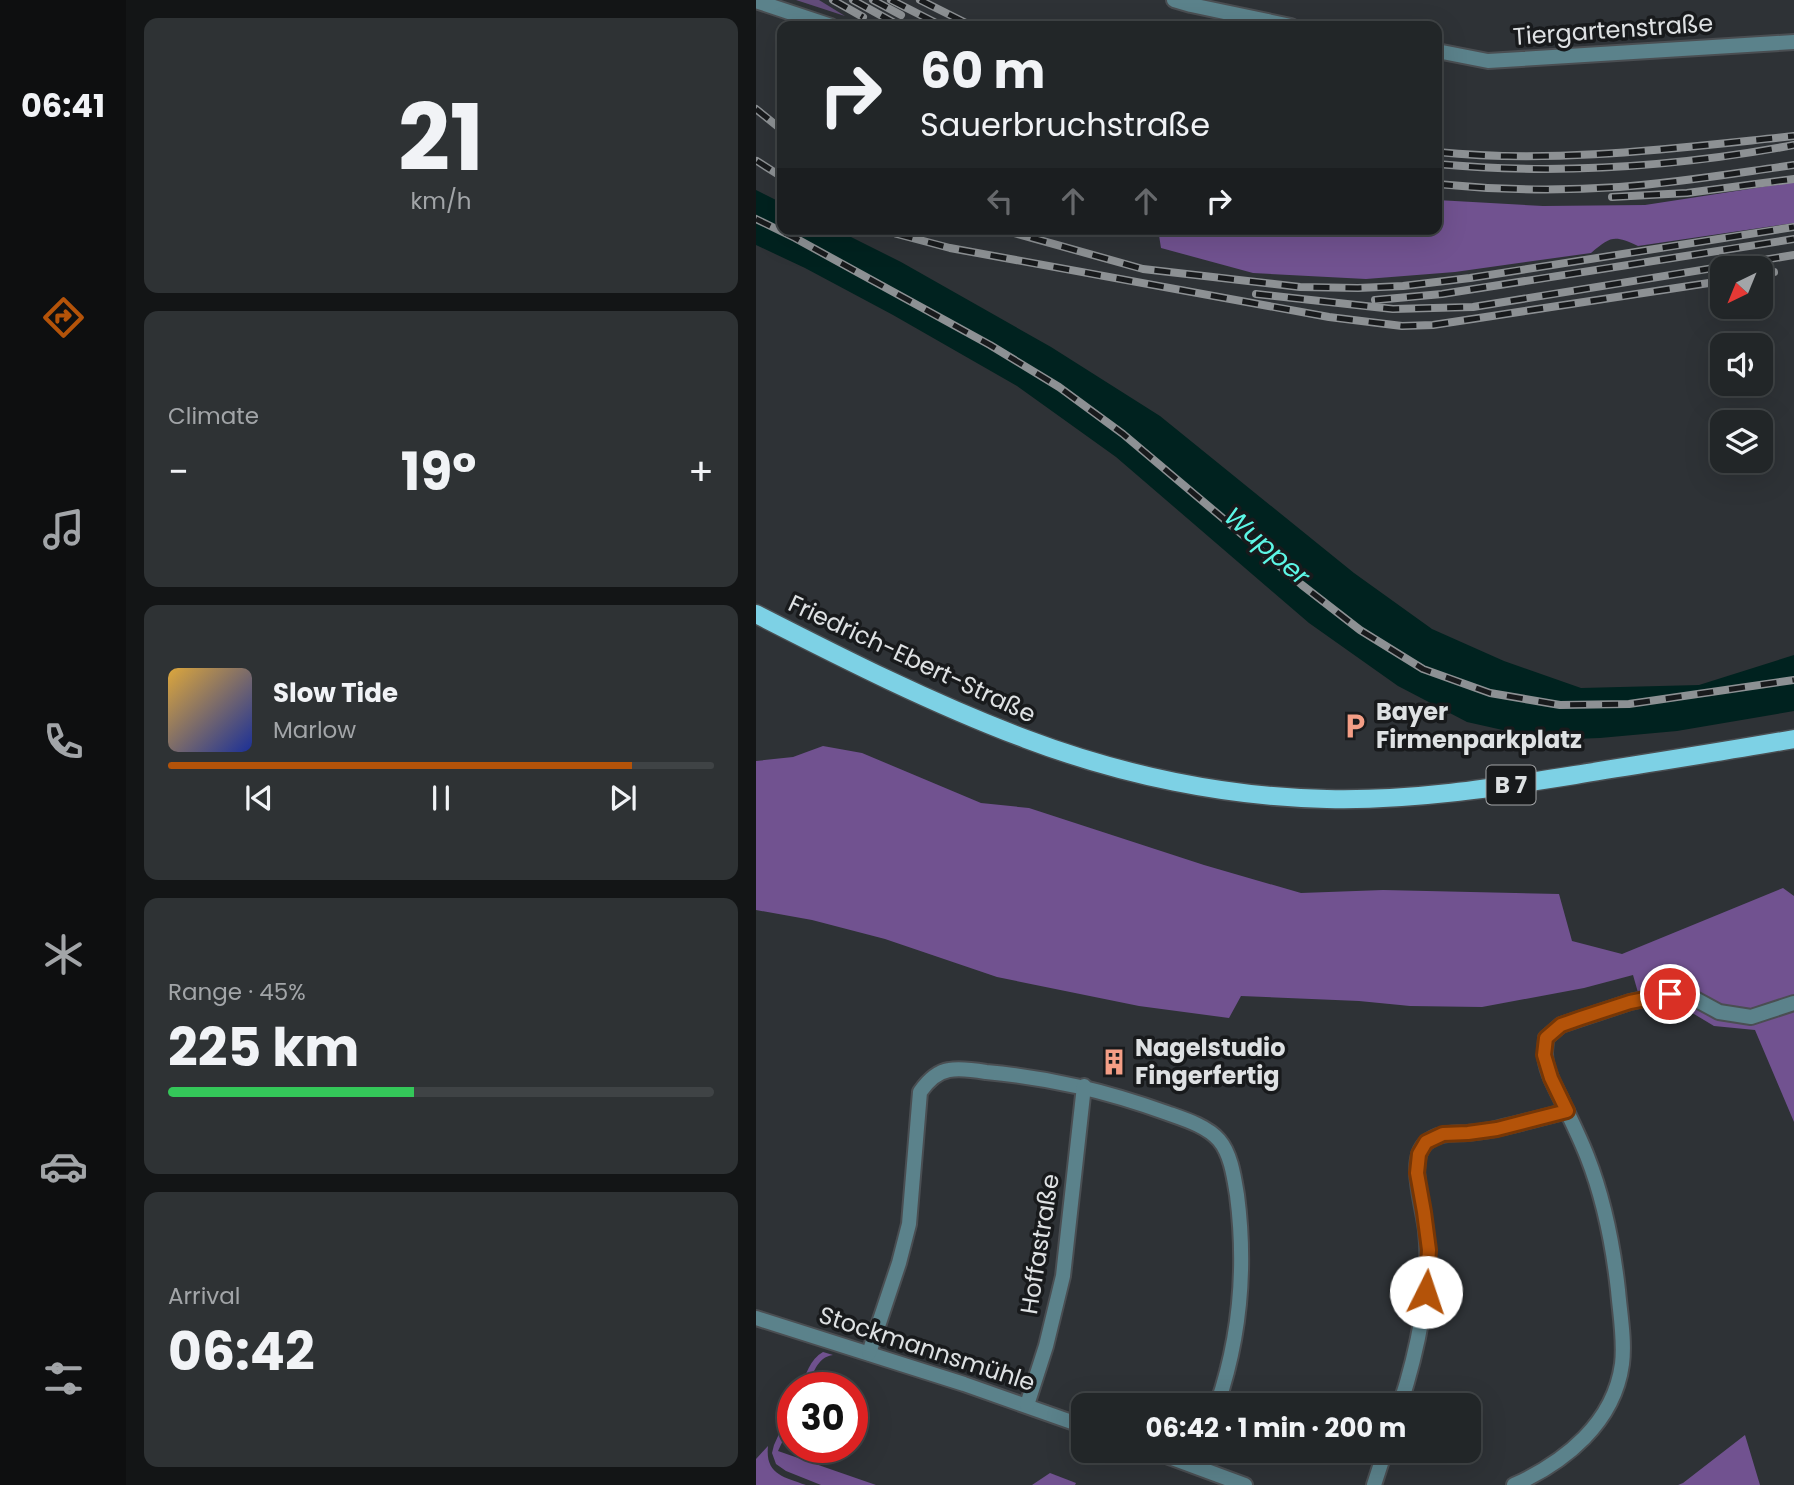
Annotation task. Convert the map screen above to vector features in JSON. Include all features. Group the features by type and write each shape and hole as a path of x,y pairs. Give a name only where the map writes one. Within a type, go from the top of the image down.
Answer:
{"main road":[{"name":"Friedrich-Ebert-Straße","path":"756,614 902,687 966,716 1029,740 1158,778 1226,790 1327,799 1388,798 1473,791 1794,740"}],"street":[{"path":"1174,0 1267,21"},
{"path":"756,1 816,21"},
{"name":"Tiergartenstraße","path":"1442,52 1488,61 1794,42"},
{"path":"1514,1485 1576,1447 1600,1421 1611,1401 1622,1364 1615,1264 1607,1223 1588,1158 1551,1078 1544,1055 1546,1038 1561,1025 1630,1002 1670,994 1695,999 1719,1012 1751,1017 1794,1003"},
{"path":"869,1353 909,1224 920,1092 936,1075 948,1070 1004,1073 1084,1086 1137,1102 1206,1129 1219,1140 1235,1180 1241,1250 1237,1316 1220,1393"},
{"name":"Hoffastraße","path":"1027,1405 1046,1346 1063,1276 1084,1086"},
{"path":"1403,1393 1415,1351 1426,1292 1429,1250 1417,1173 1419,1154 1426,1142 1443,1134 1497,1129 1567,1111"},
{"name":"Stockmannsmühle","path":"756,1318 1071,1422"},
{"path":"1187,1463 1245,1485"},
{"path":"1374,1485 1381,1463"}],"shaded area":[{"path":"796,0 819,0 845,16"},
{"path":"1794,182 1794,223 1638,246 1613,239 1591,253 1455,272 1366,279 1253,273 1161,248 1159,235 1442,235 1442,200 1543,206 1645,205"},
{"path":"823,746 862,753 981,803 1029,808 1204,865 1301,893 1383,890 1559,894 1572,941 1622,954 1783,888 1794,896 1794,1122 1755,1030 1714,1026 1694,1014 1641,1003 1633,975 1584,988 1482,1007 1410,1006 1241,996 1229,1018 1139,1006 997,977 885,939 812,920 756,910 756,761 793,757"},
{"path":"823,1352 833,1355 823,1359 814,1372 807,1372 812,1363"},
{"path":"1745,1435 1760,1485 1678,1485 1683,1483"},
{"path":"777,1438 777,1463 813,1463 876,1485 821,1485 786,1471 776,1464 772,1453"},
{"path":"768,1446 769,1463 773,1469 783,1477 806,1485 756,1485 756,1459"},
{"path":"1050,1473 1076,1483 1032,1485"}],"water":[{"name":"Wupper","path":"756,190 777,200 777,235 847,235 901,262 1051,347 1160,416 1354,573 1432,629 1504,661 1581,688 1699,685 1794,655 1794,711 1677,731 1547,740 1467,722 1398,686 1309,623 1116,457 1017,386 893,315 756,245"}],"railway":[{"path":"833,0 863,17"},
{"path":"853,0 891,21"},
{"path":"873,0 901,15"},
{"path":"891,0 932,21"},
{"path":"920,0 962,21"},
{"path":"756,109 777,126"},
{"path":"1442,152 1526,156 1616,153 1794,136"},
{"path":"1442,164 1527,169 1616,167 1705,159 1794,145"},
{"path":"757,161 777,174"},
{"path":"1442,184 1505,189 1619,187 1794,165"},
{"path":"1612,197 1687,193 1794,179"},
{"path":"756,219 777,229"},
{"path":"1021,235 1143,269 1300,287 1358,288 1470,278 1794,227"},
{"path":"789,235 990,345 1059,387 1123,434 1302,585 1360,630 1423,669 1490,693 1560,705 1629,704 1794,680"},
{"path":"901,235 950,248 1329,317 1402,326 1433,325 1710,283"},
{"path":"1375,300 1442,294 1794,239"},
{"path":"1256,294 1393,309 1473,307 1794,255"}],"place":[{"name":"Bayer Firmenparkplatz","path":"1355,726"},
{"name":"Nagelstudio Fingerfertig","path":"1114,1062"}],"route":[{"path":"1426,1292 1429,1250 1417,1173 1419,1154 1426,1142 1443,1134 1497,1129 1567,1111 1551,1078 1544,1055 1546,1038 1561,1025 1630,1002 1670,994"}]}
